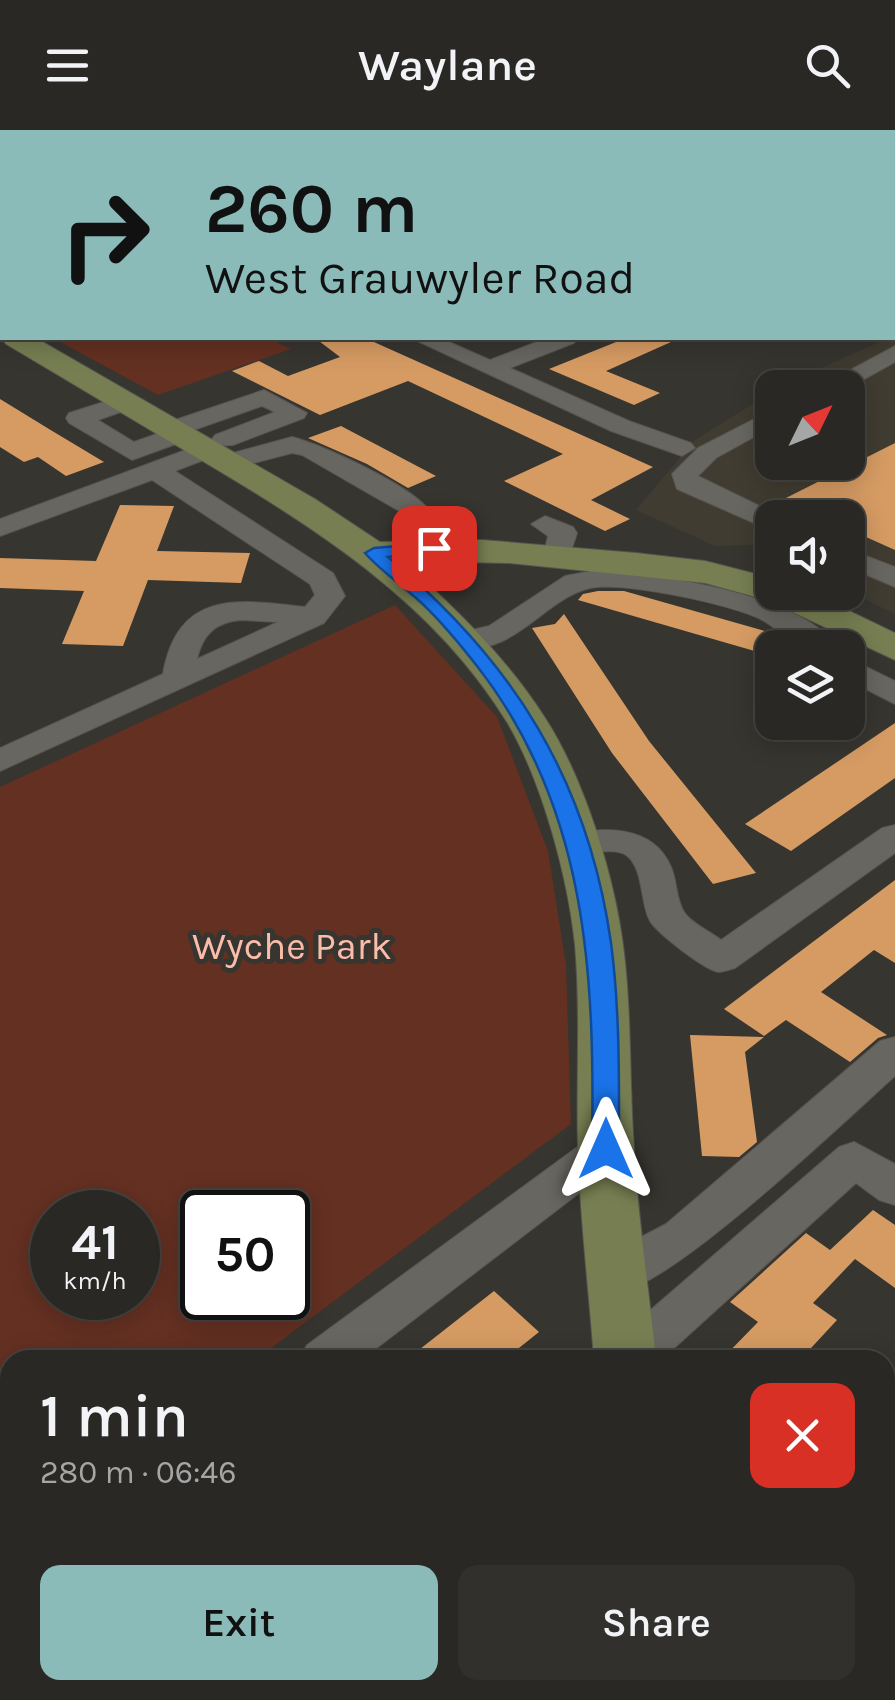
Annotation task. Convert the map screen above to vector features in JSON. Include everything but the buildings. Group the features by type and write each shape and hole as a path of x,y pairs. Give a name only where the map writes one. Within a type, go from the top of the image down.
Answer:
{"main road":[{"path":"20,340 169,424 374,553 427,598 466,640 527,721 560,792 589,887 599,945 606,1060 606,1149 625,1350"},
{"path":"374,553 551,540 716,574 755,589"},
{"path":"811,610 888,637"}],"street":[{"path":"427,340 652,439 682,448"},
{"path":"490,368 561,340"},
{"path":"863,370 895,353"},
{"path":"169,424 132,452 78,418 169,424 312,450 411,506 420,516 422,548"},
{"path":"154,470 169,424"},
{"path":"755,426 707,453 685,474 686,482 698,490 755,516"},
{"path":"0,528 154,470"},
{"path":"0,762 313,618 330,596 323,580 154,470"},
{"path":"323,580 374,553"},
{"path":"865,565 895,578"},
{"path":"466,640 499,632 565,587 588,578 755,597"},
{"path":"792,610 809,630"},
{"path":"178,680 180,650 187,634 211,616 228,611 313,618"},
{"path":"865,677 895,694"},
{"path":"0,730 68,731"},
{"path":"576,844 621,841 640,848 653,866 667,918 720,960 895,836"},
{"path":"616,1273 682,1237 895,1052"},
{"path":"337,1350 606,1149"},
{"path":"637,1350 854,1159 895,1187"}],"shaded area":[{"path":"884,340 895,340 895,614 865,599 865,500 755,500 755,546 715,546 636,510 695,440 755,403 755,480 865,480 865,370 817,370"}],"green space":[{"path":"57,340 272,340 291,349 158,395"},
{"name":"Wyche Park","path":"395,605 497,717 548,851 566,965 571,1124 310,1319 310,1190 180,1190 180,1320 309,1320 268,1350 0,1350 0,787"}],"route":[{"path":"434,548 374,553 427,598 482,660 527,721 560,792 589,887 599,945 606,1060 606,1149"}]}
